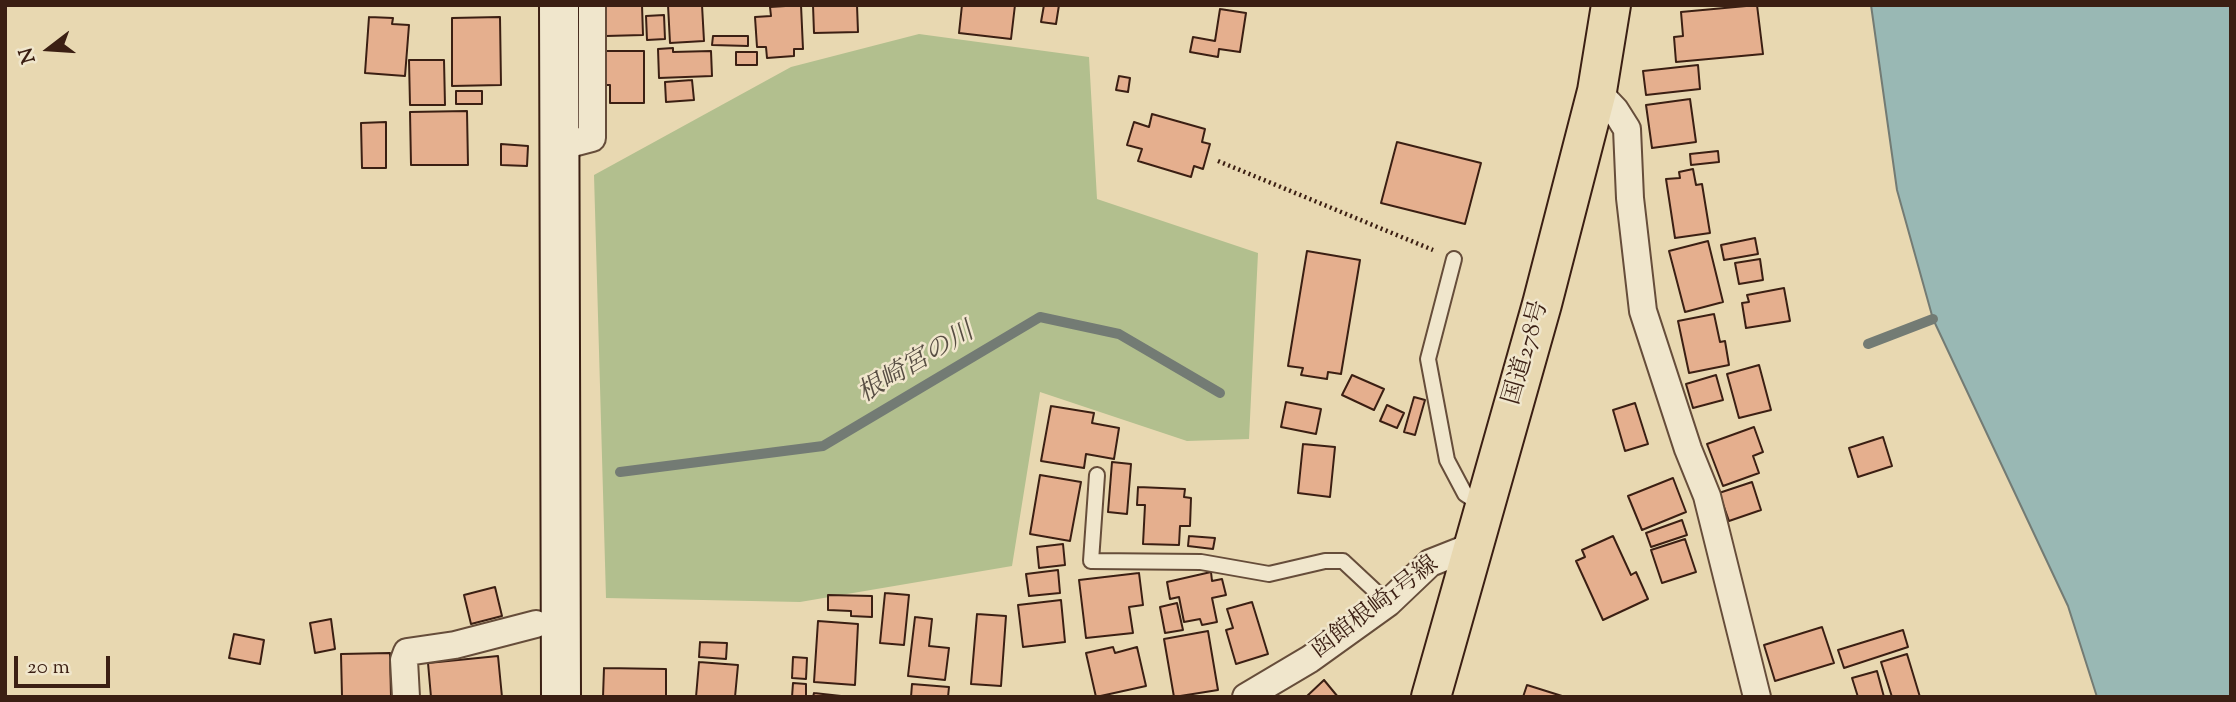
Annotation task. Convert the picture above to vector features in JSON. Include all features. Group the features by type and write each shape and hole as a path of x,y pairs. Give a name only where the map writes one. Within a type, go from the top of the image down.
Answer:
{"highway":[{"name":"国道278号","path":"1431,697 1542,304 1597,92 1611,5"}],"street":[{"path":"559,5 561,697"},
{"path":"558,146 592,138 592,5"},
{"path":"1597,92 1615,110 1627,129 1630,198 1643,311 1688,449 1707,496 1757,697"},
{"name":"函館根崎1号線","path":"1246,697 1310,659 1388,603 1430,563 1473,546"},
{"path":"405,697 404,660 407,652 455,645 536,624"}],"lane":[{"path":"1454,259 1428,359 1447,460 1465,494 1484,507"},
{"path":"1097,475 1091,561 1201,562 1269,574 1325,561 1343,561 1388,603"}],"path":[{"path":"1218,161 1454,259"}],"green space":[{"path":"919,34 1089,57 1097,199 1258,253 1249,439 1187,441 1040,392 1012,566 800,602 606,598 594,175 791,67"}],"water":[{"path":"1871,5 2231,5 2231,697 2097,697 2068,606 1933,319 1897,190"}],"building":[{"path":"605,5 642,5 643,35 606,36"},
{"path":"668,5 702,5 704,41 670,43"},
{"path":"801,5 803,49 794,49 794,56 767,58 766,47 757,47 755,17 771,16 770,7"},
{"path":"813,5 857,5 858,32 814,33"},
{"path":"962,5 1015,5 1011,39 959,33"},
{"path":"1044,5 1059,5 1056,24 1041,22"},
{"path":"1757,5 1763,54 1676,62 1674,37 1683,36 1681,12"},
{"path":"1220,9 1246,13 1240,52 1219,49 1218,57 1190,52 1193,37 1215,41"},
{"path":"664,15 665,39 647,40 646,16"},
{"path":"369,17 393,18 392,24 409,25 405,76 365,73"},
{"path":"500,17 501,85 452,86 452,18"},
{"path":"713,36 748,36 748,46 712,45"},
{"path":"673,48 673,52 711,51 712,76 659,78 658,49"},
{"path":"603,51 644,51 644,103 610,103 610,85 603,85"},
{"path":"736,52 757,52 757,65 736,65"},
{"path":"409,60 444,60 445,105 410,105"},
{"path":"1698,65 1700,89 1646,95 1643,71"},
{"path":"1119,76 1130,78 1128,92 1116,90"},
{"path":"692,80 694,100 666,102 665,82"},
{"path":"456,91 482,91 482,104 456,104"},
{"path":"1690,99 1696,142 1652,148 1646,105"},
{"path":"467,111 468,165 411,165 410,112"},
{"path":"1152,114 1205,129 1202,142 1210,144 1203,169 1194,166 1191,177 1138,161 1142,149 1127,145 1134,122 1149,127"},
{"path":"386,122 386,168 362,168 361,123"},
{"path":"1397,142 1481,163 1465,224 1381,203"},
{"path":"501,144 528,146 527,166 501,165"},
{"path":"1718,151 1719,162 1691,165 1690,154"},
{"path":"1693,169 1696,185 1702,184 1710,233 1675,238 1666,179 1680,178 1679,172"},
{"path":"1755,238 1758,254 1724,260 1721,245"},
{"path":"1708,241 1723,302 1685,312 1669,251"},
{"path":"1307,251 1360,260 1341,374 1328,372 1327,379 1301,375 1303,368 1288,366"},
{"path":"1760,259 1763,280 1739,284 1735,263"},
{"path":"1784,288 1790,321 1746,328 1742,303 1749,302 1747,295"},
{"path":"1714,314 1720,342 1725,341 1729,365 1689,373 1678,321"},
{"path":"1759,365 1771,410 1739,418 1727,374"},
{"path":"1352,375 1384,389 1374,410 1342,395"},
{"path":"1716,375 1723,400 1693,408 1686,384"},
{"path":"1414,397 1425,400 1415,435 1404,432"},
{"path":"1286,402 1321,409 1316,434 1281,427"},
{"path":"1635,403 1648,444 1625,451 1613,410"},
{"path":"1387,405 1404,413 1397,428 1380,421"},
{"path":"1051,406 1094,413 1092,423 1119,428 1114,459 1086,454 1084,468 1041,461"},
{"path":"1754,427 1763,452 1753,456 1759,473 1723,486 1707,444"},
{"path":"1883,437 1892,466 1858,477 1849,448"},
{"path":"1303,444 1335,447 1330,497 1298,493"},
{"path":"1112,462 1131,464 1127,514 1108,512"},
{"path":"1040,475 1081,482 1070,541 1030,534"},
{"path":"1673,478 1686,512 1642,530 1628,496"},
{"path":"1752,482 1761,510 1729,521 1719,493"},
{"path":"1138,487 1185,489 1184,497 1191,498 1190,526 1180,526 1179,545 1143,544 1145,505 1137,505"},
{"path":"1682,520 1687,535 1651,547 1646,533"},
{"path":"1189,536 1215,538 1213,549 1188,546"},
{"path":"1613,536 1631,575 1636,572 1648,599 1603,620 1576,561 1585,557 1582,550"},
{"path":"1685,539 1696,572 1662,583 1651,550"},
{"path":"1063,544 1065,565 1039,568 1037,547"},
{"path":"1058,570 1060,593 1029,596 1026,574"},
{"path":"1211,572 1212,581 1222,579 1226,595 1212,598 1217,622 1202,625 1200,619 1184,622 1179,597 1170,599 1167,582"},
{"path":"1139,573 1143,605 1129,607 1133,633 1086,638 1079,580"},
{"path":"495,587 502,616 471,624 464,595"},
{"path":"885,593 909,595 904,645 880,643"},
{"path":"828,595 872,596 872,617 851,616 851,611 828,610"},
{"path":"1061,600 1065,642 1023,647 1018,605"},
{"path":"1252,602 1268,654 1236,664 1226,630 1233,628 1227,609"},
{"path":"1177,603 1183,630 1165,633 1160,607"},
{"path":"977,614 1006,616 1001,686 971,684"},
{"path":"915,617 932,619 929,646 949,648 945,680 908,676"},
{"path":"331,619 335,649 315,653 310,623"},
{"path":"818,621 858,624 855,685 814,682"},
{"path":"1822,627 1834,663 1775,681 1764,645"},
{"path":"1903,630 1908,647 1844,668 1838,650"},
{"path":"1208,631 1218,690 1174,697 1164,639"},
{"path":"234,634 264,640 260,664 229,658"},
{"path":"700,642 727,643 726,659 699,657"},
{"path":"1113,647 1115,653 1137,647 1146,686 1096,697 1086,653"},
{"path":"390,653 391,697 342,696 341,654"},
{"path":"1907,654 1920,697 1892,697 1881,662"},
{"path":"498,656 502,697 431,697 428,663"},
{"path":"793,657 807,658 806,679 792,678"},
{"path":"699,662 738,665 735,697 696,697"},
{"path":"604,668 666,669 666,697 603,697"},
{"path":"1877,671 1884,697 1858,697 1852,678"},
{"path":"1324,680 1338,697 1306,697"},
{"path":"793,683 806,684 806,697 792,697"},
{"path":"912,684 949,687 948,697 911,697"},
{"path":"1527,685 1562,696 1523,697"},
{"path":"814,693 850,697 813,697"}],"waterway":[{"name":"根崎宮の川","path":"620,472 823,446 1040,317 1119,334 1220,393"},
{"name":"根崎宮の川","path":"1868,344 1933,319"}]}
